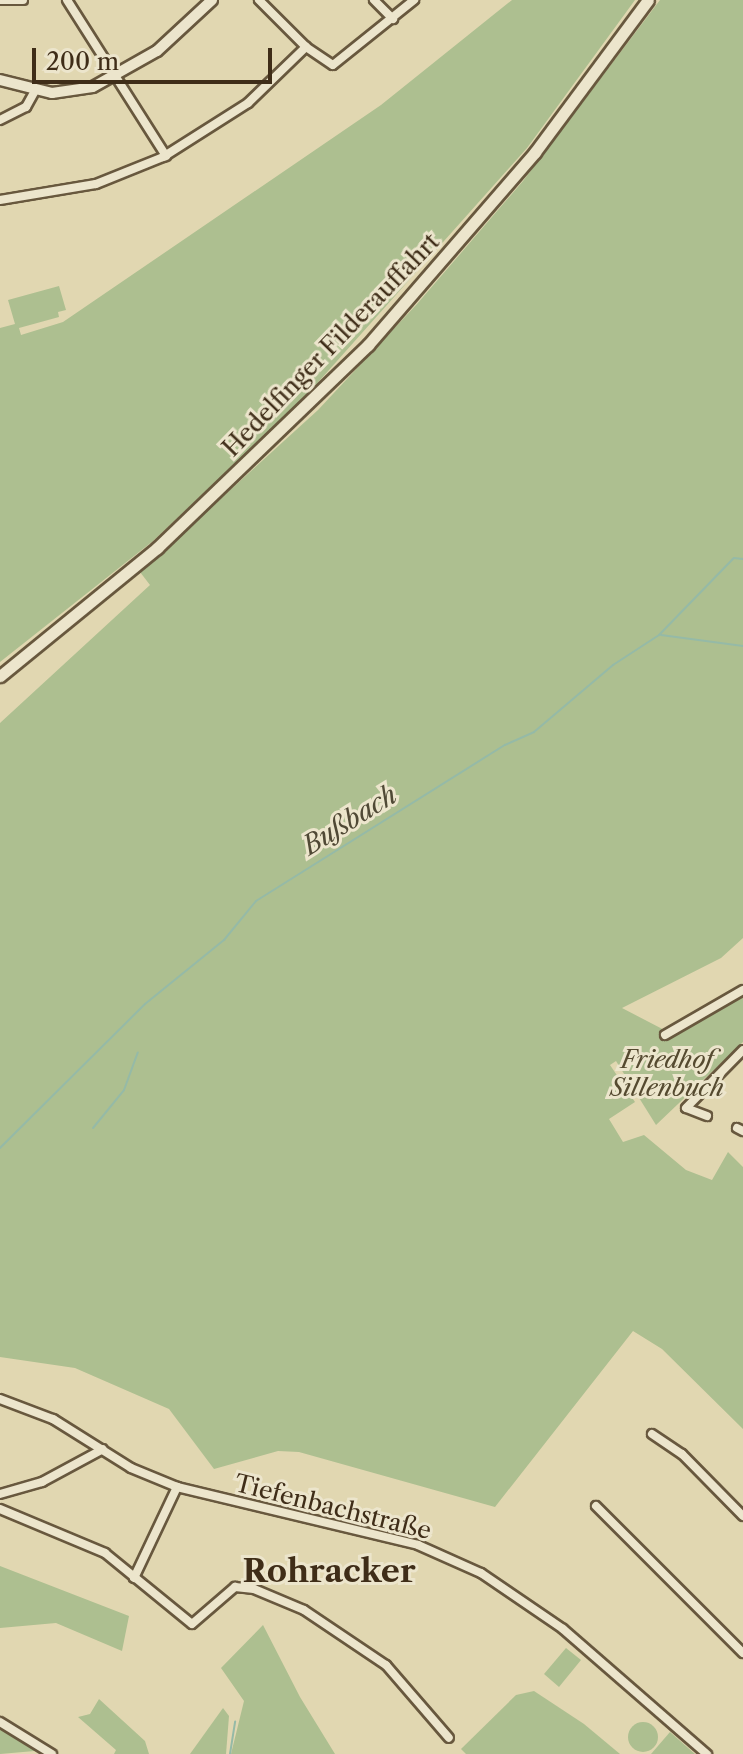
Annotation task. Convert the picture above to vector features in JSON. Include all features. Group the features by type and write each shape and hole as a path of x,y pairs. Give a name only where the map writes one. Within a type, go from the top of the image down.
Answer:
{"main road":[{"name":"Hedelfinger Filderauffahrt","path":"0,676 157,548 368,345 535,152 648,0"}],"street":[{"path":"0,0 23,0"},
{"path":"67,0 166,156"},
{"path":"0,80 35,91 78,91 114,77 178,35 212,0"},
{"path":"259,0 306,47 333,65 414,0"},
{"path":"374,0 393,19"},
{"path":"0,200 96,184 166,156 248,103 306,47"},
{"path":"0,120 26,107 35,91"},
{"path":"665,1035 743,990"},
{"path":"707,1116 686,1108 743,1050"},
{"name":"Tiefenbachstraße","path":"0,1399 53,1419 131,1468 177,1487 418,1545 481,1573 563,1629 707,1754"},
{"path":"652,1434 666,1443 743,1516"},
{"path":"666,1443 672,1434"},
{"path":"0,1494 42,1482 103,1449"},
{"path":"134,1578 177,1487"},
{"path":"596,1506 743,1653"},
{"path":"0,1509 96,1548 192,1624 235,1587 254,1589 304,1610 386,1665 449,1738"},
{"path":"0,1722 52,1754"}],"green space":[{"path":"512,0 635,0 527,148 304,398 153,541 0,662 0,328 15,324 8,300 59,286 66,310 58,312 59,317 19,328 21,335 63,322 381,105"},
{"name":"Friedhof Sillenbuch","path":"660,0 743,0 743,938 721,958 622,1008 672,1034 743,996 743,1042 656,1125 616,1061 610,1065 635,1102 609,1119 623,1142 644,1135 686,1170 712,1180 728,1152 743,1167 743,1429 662,1349 633,1331 495,1507 299,1452 278,1451 214,1469 169,1409 75,1368 0,1357 0,723 150,585 140,572 318,410 417,304 523,181"},
{"path":"0,1566 129,1616 122,1651 56,1623 0,1628"},
{"path":"263,1625 300,1697 335,1754 231,1754 244,1701 221,1668"},
{"path":"566,1648 581,1660 559,1687 544,1674"},
{"path":"534,1691 584,1724 620,1754 466,1754 461,1749 516,1695"},
{"path":"99,1699 145,1741 149,1754 114,1754 116,1750 78,1717 90,1714"},
{"path":"223,1708 229,1716 226,1754 190,1754"},
{"path":"643,1722 654,1726 658,1737 654,1748 643,1752 632,1748 628,1737 632,1726"},
{"path":"0,1724 46,1750 0,1754"},
{"path":"670,1732 695,1754 651,1754"}],"waterway":[{"name":"Bußbach","path":"0,1148 145,1004 224,940 256,901 505,745 534,732 613,665 659,635 734,558 743,559"},
{"path":"661,635 743,646"},
{"path":"93,1128 124,1090 138,1052"},
{"path":"230,1754 235,1721"}],"district":[{"name":"Rohracker","path":"329,1571"}]}
